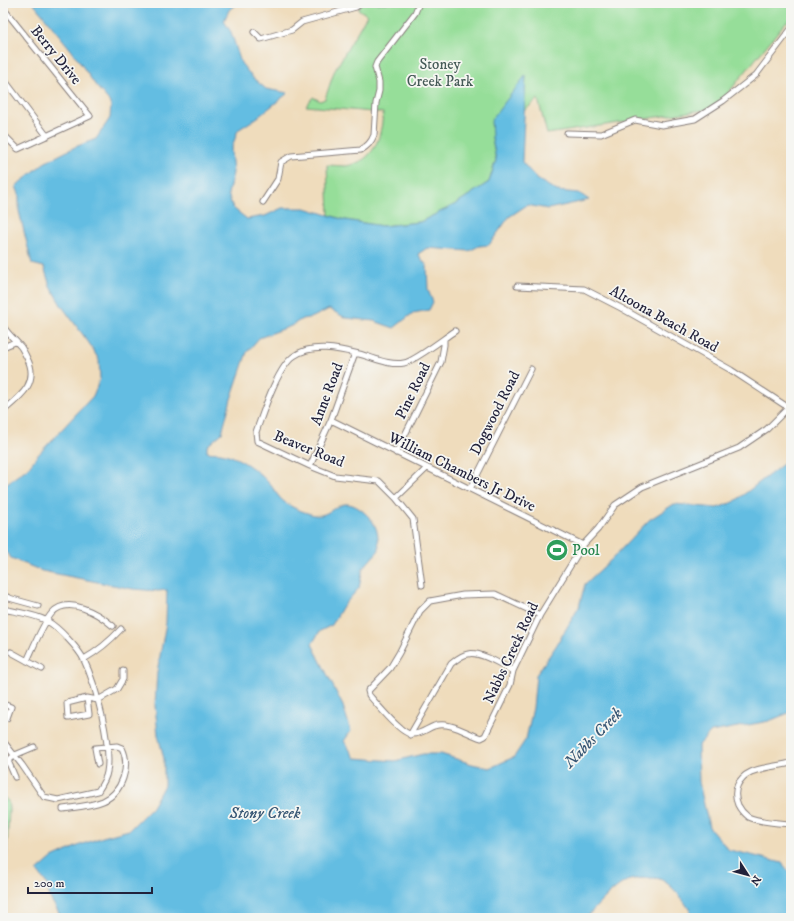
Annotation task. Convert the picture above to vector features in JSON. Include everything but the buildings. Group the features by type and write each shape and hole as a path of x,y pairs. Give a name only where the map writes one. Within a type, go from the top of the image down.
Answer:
{"street":[{"path":"254,32 261,39 292,30 302,22 356,7 362,3"},
{"path":"263,202 278,179 281,162 291,156 361,150 369,145 375,128 376,103 379,91 379,82 375,67 377,62 415,13 419,3"},
{"name":"Berry Drive","path":"3,8 90,116 46,136"},
{"path":"567,133 601,134 635,120 662,125 695,119 723,101 756,75 791,29"},
{"path":"3,78 46,136 18,149 3,134"},
{"name":"Altoona Beach Road","path":"516,286 584,289 731,370 790,406"},
{"path":"3,326 15,342 22,348 31,365 31,378 27,388 3,411"},
{"path":"355,353 390,362 404,363 455,331"},
{"name":"Pine Road","path":"396,453 441,362 444,339"},
{"path":"3,346 15,342"},
{"name":"Beaver Road","path":"355,353 324,348 310,350 295,356 289,361 282,369 256,432 257,441 335,476 379,481 414,519 422,585"},
{"name":"Anne Road","path":"310,466 331,420 355,353"},
{"name":"Dogwood Road","path":"470,489 531,369"},
{"name":"Nabbs Creek Road","path":"410,734 424,732 434,726 444,725 481,738 485,736 510,685 513,671 540,615 583,545 598,529 615,505 642,487 739,448 767,428 790,406"},
{"name":"William Chambers Jr Drive","path":"331,420 583,545"},
{"path":"396,498 428,468"},
{"path":"513,671 482,656 469,654 460,657 451,664 410,734 400,730 368,695 368,691 390,668 420,611 430,601 463,595 495,594 540,615"},
{"path":"3,595 38,606"},
{"path":"27,661 47,621 52,613 61,606 77,606 88,610 113,626"},
{"path":"3,609 20,612 47,621 66,636 84,660 98,700 107,746 108,772 98,791 58,800 44,797 15,755 3,742"},
{"path":"84,660 101,648 121,629"},
{"path":"11,652 42,669"},
{"path":"87,698 89,714 68,718 67,703 87,698 98,700 117,689 124,679 123,671"},
{"path":"3,704 11,707 7,718 3,717"},
{"path":"63,809 104,801 116,791 125,774 126,760 122,748 117,746 107,746 95,748 98,764"},
{"path":"14,777 8,761 15,755 34,747"},
{"path":"791,763 752,771 743,777 738,783 735,791 736,801 740,810 747,817 756,820 791,824"},
{"path":"98,791 104,801"}],"green space":[{"name":"Stoney Creek Park","path":"330,3 791,3 791,19 785,23 716,108 547,134 538,99 523,112 526,76 492,138 496,160 489,182 454,205 420,222 382,226 345,220 329,215 327,165 346,166 364,159 370,154 378,139 383,113 306,106 313,97 320,101 325,99 334,72 367,15 358,9 360,6"},
{"path":"3,796 8,801 9,809 5,889 3,889"}],"water":[{"name":"Stony Creek","path":"33,3 237,3 229,10 224,21 231,32 241,63 253,78 266,89 288,93 258,117 238,130 231,150 233,173 228,194 233,208 247,219 265,216 282,208 305,208 345,220 382,226 420,222 454,205 489,182 496,160 492,138 491,120 526,75 522,162 537,179 557,191 579,193 589,200 548,209 527,205 509,217 489,245 479,246 469,251 427,248 418,254 427,266 428,290 433,302 429,310 413,313 394,328 374,321 346,318 329,309 313,317 302,319 291,326 259,338 247,352 231,399 222,433 207,446 207,452 225,454 248,465 268,482 281,499 296,509 314,515 321,515 343,504 349,504 357,507 366,514 375,526 378,534 379,550 363,568 359,588 343,606 332,625 320,631 312,644 343,706 351,731 344,741 355,758 395,761 423,754 441,754 490,768 514,757 526,739 533,708 536,675 556,646 579,607 585,584 612,559 649,520 674,504 717,508 734,502 791,458 791,712 769,721 711,732 698,746 699,782 709,827 729,850 782,863 791,874 791,918 694,918 684,902 665,882 658,878 641,878 624,882 606,896 586,918 62,918 50,898 47,884 37,871 52,858 80,845 129,830 152,807 164,785 164,759 158,735 155,706 157,672 166,623 167,590 158,591 133,589 42,571 11,558 3,549 3,486 28,468 37,456 93,396 100,379 99,360 89,343 61,305 50,286 44,267 32,264 19,211 19,194 16,186 44,163 75,147 96,139 110,118 111,103 96,86 72,51"}],"place":[{"name":"Pool","path":"557,550"}],"water label":[{"name":"Nabbs Creek","path":"593,738"}]}
